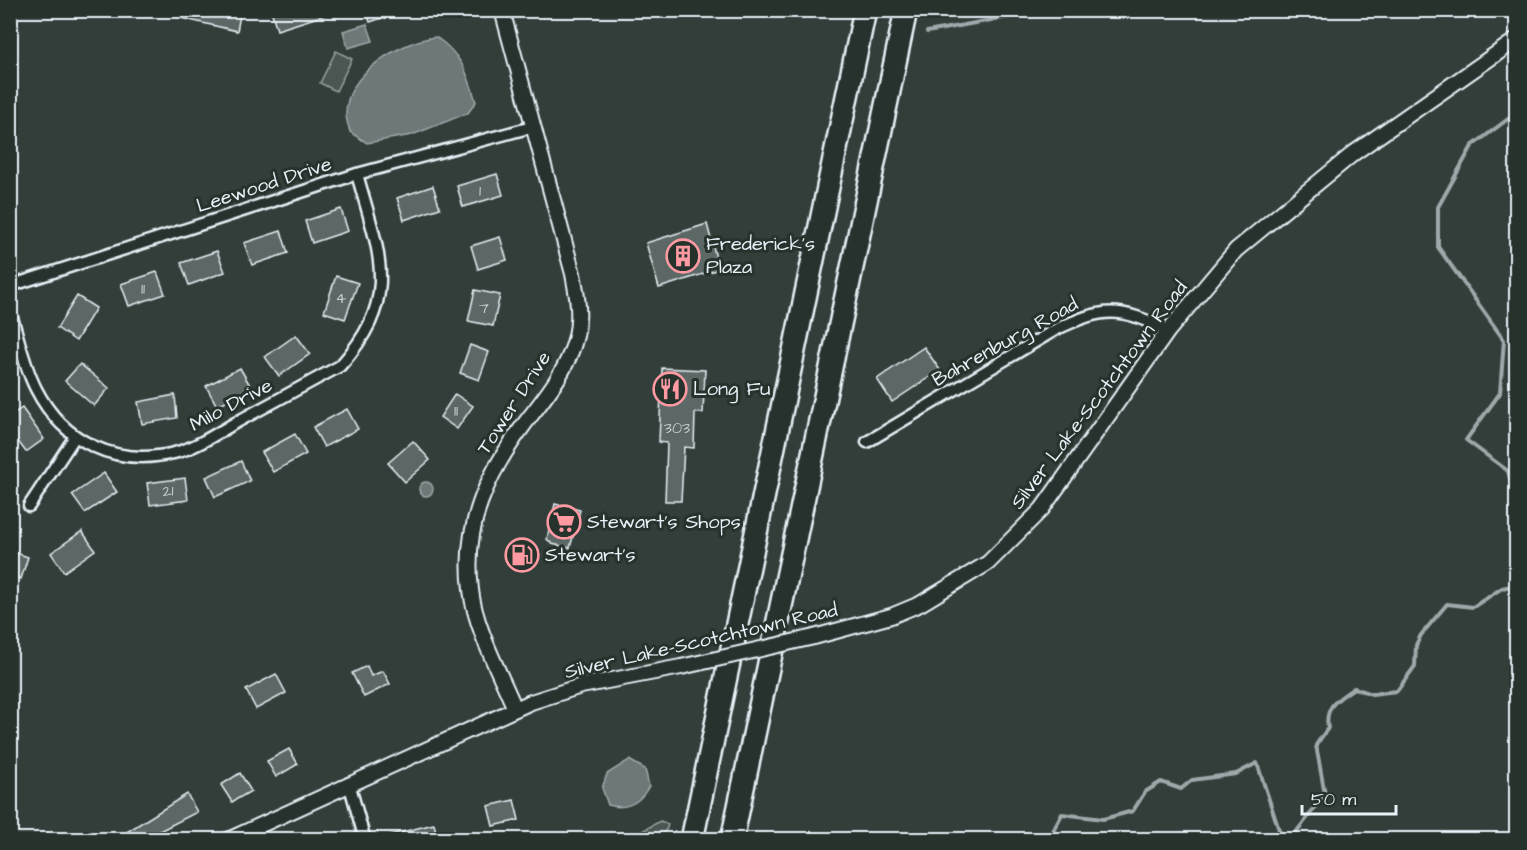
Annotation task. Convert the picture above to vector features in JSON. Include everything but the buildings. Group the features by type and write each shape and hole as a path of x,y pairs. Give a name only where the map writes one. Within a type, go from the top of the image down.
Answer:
{"highway":[{"path":"692,840 865,10"},
{"path":"732,840 906,10"}],"street":[{"name":"Tower Drive","path":"502,10 573,273 579,312 576,338 562,371 495,467 482,493 471,537 471,592 478,618 515,709"},
{"name":"Silver Lake-Scotchtown Road","path":"228,840 515,709 581,686 681,667 814,637 891,616 920,604 988,563 1049,500 1168,331 1229,258 1263,227 1369,142 1516,40"},
{"name":"Leewood Drive","path":"10,286 357,174 532,127"},
{"name":"Milo Drive","path":"10,311 36,389 55,419 74,438 91,447 130,456 175,453 202,442 340,366 366,333 380,298 381,262 357,174"},
{"name":"Bahrenburg Road","path":"867,442 1055,330 1086,315 1114,312 1146,320 1168,331"},
{"path":"29,506 74,438"},
{"path":"349,783 365,840"}],"shaded area":[{"path":"367,24 373,41 348,48 343,31"},
{"path":"436,37 458,57 470,82 476,102 468,113 412,135 367,143 350,132 346,114 348,99 355,85 365,73 392,52"},
{"path":"336,51 352,59 336,91 320,83"},
{"path":"426,482 431,484 433,489 431,494 426,496 421,494 419,489 421,484"},
{"path":"629,760 645,769 649,786 632,804 621,807 608,805 602,788 607,774"},
{"path":"660,821 668,824 663,834 645,839 628,839"}],"waterway":[{"path":"927,32 1023,14 1030,10"},
{"path":"1516,113 1472,146 1438,207 1438,247 1504,340 1500,393 1466,440 1508,471 1516,501"},
{"path":"1041,840 1051,835 1062,814 1103,819 1133,811 1145,792 1161,782 1181,789 1192,780 1236,774 1257,763 1280,833 1288,838 1297,831 1325,795 1316,745 1328,728 1328,714 1333,704 1354,688 1372,694 1397,691 1415,666 1416,645 1421,635 1447,604 1473,607 1502,588 1516,585"}],"place":[{"name":"Frederick's Plaza","path":"683,256"},
{"name":"Long Fu","path":"670,389"},
{"name":"Stewart's Shops","path":"564,522"},
{"name":"Stewart's","path":"522,555"}]}
